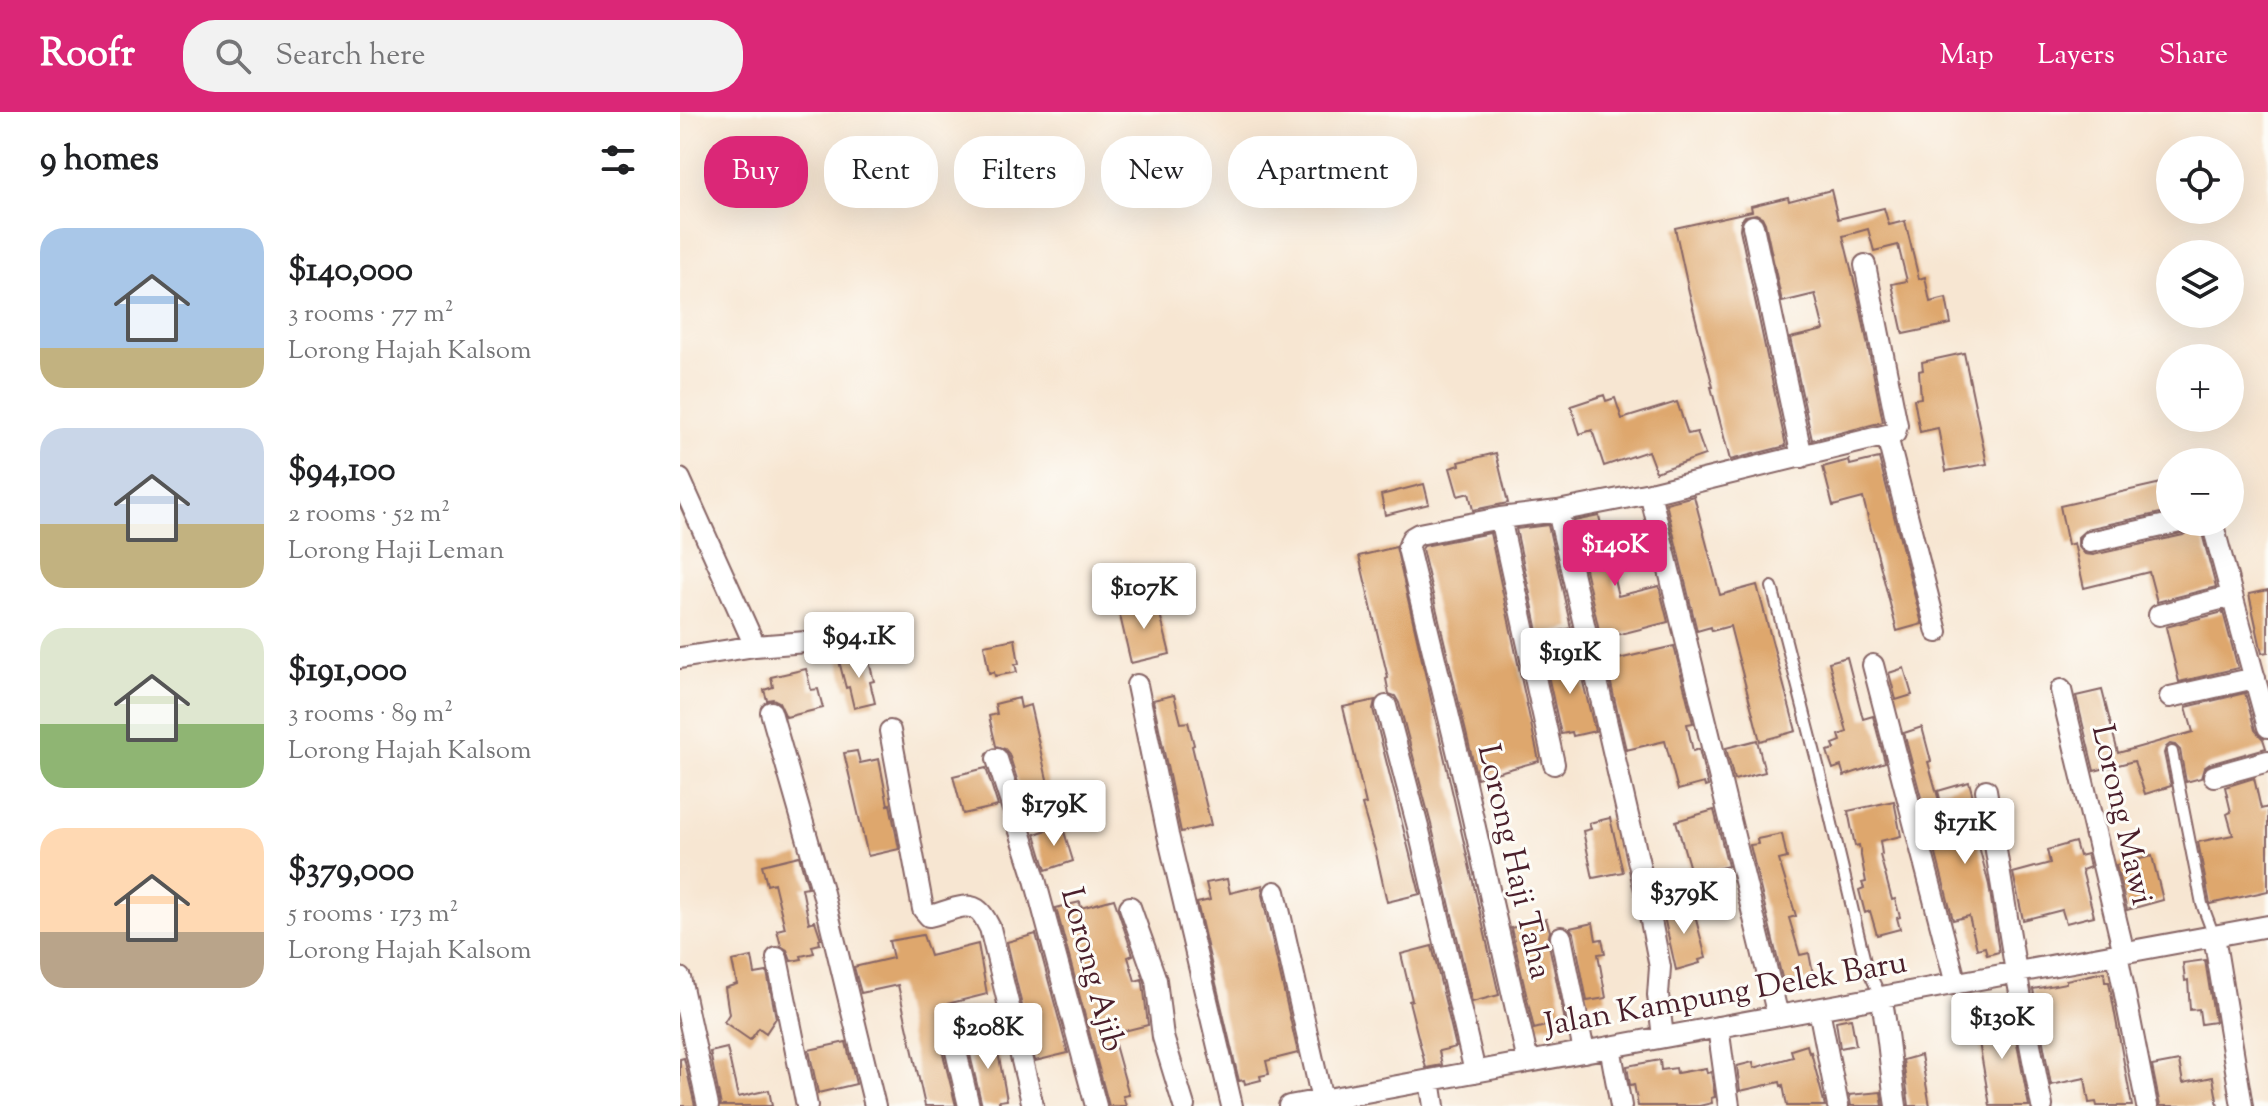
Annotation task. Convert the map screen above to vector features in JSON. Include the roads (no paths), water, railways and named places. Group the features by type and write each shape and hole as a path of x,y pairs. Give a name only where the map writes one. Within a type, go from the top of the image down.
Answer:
{"street":[{"path":"1753,226 1802,457"},
{"path":"1865,265 1897,425 1895,433 1887,436 1937,632"},
{"name":"Lorong Haji Taha","path":"1528,1062 1408,548 1412,538 1500,518 1558,511 1650,493 1887,436"},
{"path":"680,479 755,646"},
{"path":"1650,493 1778,1016"},
{"path":"1558,511 1645,890 1660,967 1658,995 1663,1037"},
{"path":"1500,518 1554,764"},
{"path":"2090,542 2156,527"},
{"path":"2216,536 2268,727"},
{"path":"2159,615 2232,596"},
{"path":"680,658 755,646 819,641 831,646"},
{"path":"1873,665 1956,984"},
{"path":"2170,697 2255,678"},
{"path":"1137,685 1168,835 1232,1106"},
{"name":"Lorong Mawi","path":"2061,690 2120,953 2147,1106"},
{"path":"1386,706 1419,831 1475,1072"},
{"path":"771,712 820,881 875,1106"},
{"path":"890,731 923,909 929,916 969,906 979,911 990,928 1033,1106"},
{"name":"Lorong Ajib","path":"997,759 1033,872 1096,1106"},
{"path":"2214,776 2268,761"},
{"path":"1986,790 2042,1106"},
{"path":"1275,892 1328,1101"},
{"path":"1130,907 1156,980 1163,1037 1184,1106"},
{"name":"Jalan Kampung Delek Baru","path":"1289,1106 2268,926"},
{"path":"2214,936 2242,1106"},
{"path":"1561,937 1584,1052"},
{"path":"777,958 807,1106"},
{"path":"680,978 708,1106"},
{"path":"1881,997 1889,1034 1888,1057 1896,1106"},
{"path":"1819,1009 1838,1106"},
{"path":"1718,1027 1729,1106"},
{"path":"954,1043 969,1106"},
{"path":"1610,1047 1621,1106"},
{"path":"1430,1080 1434,1106"}],"lane":[{"path":"1772,587 1866,966 1881,997"},
{"path":"2172,752 2202,904 2214,936"}]}
